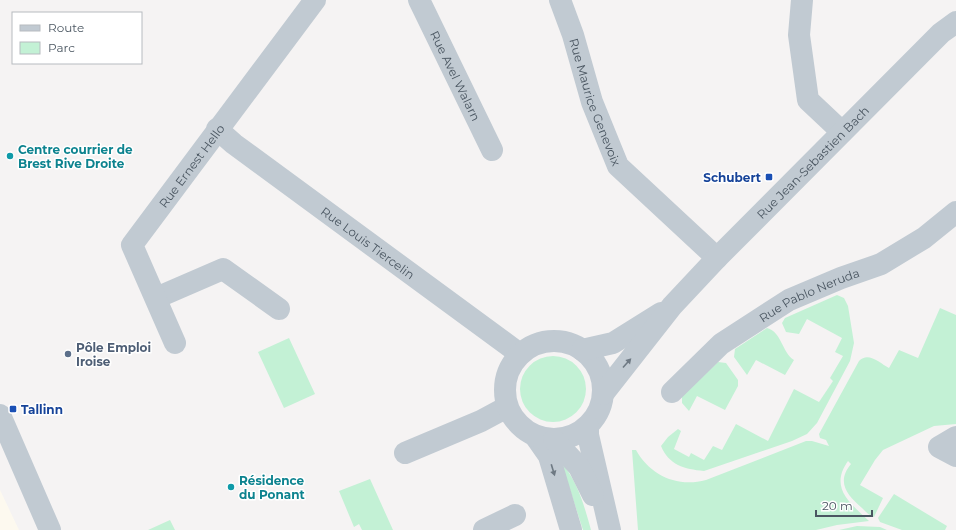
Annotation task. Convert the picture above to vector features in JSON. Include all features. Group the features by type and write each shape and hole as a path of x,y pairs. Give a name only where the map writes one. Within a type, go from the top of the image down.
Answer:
{"street":[{"name":"Rue Ernest Hello","path":"175,343 132,246 217,129 315,0"},
{"name":"Rue Avel Walarn","path":"419,0 492,150"},
{"name":"Rue Maurice Genevoix","path":"560,0 573,34 592,102 618,166 717,258"},
{"path":"802,0 799,35 808,100 842,132"},
{"name":"Rue Jean-Sebastien Bach","path":"603,394 672,306 717,258 941,33 956,22"},
{"name":"Rue Louis Tiercelin","path":"217,129 234,144 352,232 520,354"},
{"name":"Rue Pablo Neruda","path":"672,392 721,344 789,300 841,278 881,264 924,238 956,212"},
{"path":"156,298 223,269 279,310"},
{"name":"Rue Jean-Sebastien Bach","path":"582,350 613,343 672,306"},
{"path":"545,438 573,436 588,426 598,411 603,394 602,381 592,358 582,350 564,342 544,342 531,346 520,354 513,363 505,384 505,396 508,407 518,424 545,438 579,467 609,527"},
{"path":"405,453 481,421 508,407"},
{"path":"0,415 50,530"},
{"path":"588,426 588,435 609,527"},
{"path":"956,437 939,447 956,456"},
{"path":"545,438 571,530"},
{"path":"484,530 515,515"}],"shaded area":[{"path":"0,490 19,530 0,530"}],"green space":[{"path":"837,295 844,298 848,306 854,343 850,361 817,423 807,434 792,441 704,471 678,465 668,458 661,446 668,437 678,429 681,431 674,449 689,457 691,453 704,460 713,446 722,450 736,424 768,441 794,389 819,402 833,381 830,378 843,356 835,352 842,338 807,319 799,334 786,332 782,323 785,318"},
{"path":"940,308 956,315 956,424 934,426 883,450 860,485 883,498 874,517 868,514 852,498 845,488 844,477 851,464 848,461 843,471 841,487 849,501 869,521 837,525 816,530 638,530 632,450 636,450 642,459 657,473 675,481 695,482 706,480 806,441 812,441 829,446 826,440 820,438 819,434 859,361 866,357 874,359 889,368 899,350 918,358"},
{"path":"767,328 776,334 787,353 794,360 785,375 756,360 747,375 734,357 735,349"},
{"path":"289,338 315,394 284,408 258,352"},
{"path":"546,356 560,356 572,361 581,370 586,382 584,402 577,413 560,422 546,422 534,417 525,408 520,396 520,382 525,370 534,361"},
{"path":"718,362 726,363 738,380 738,386 725,410 697,396 689,411 682,403 682,396"},
{"path":"561,462 576,486 591,530 583,530"},
{"path":"370,479 393,530 362,530 359,524 354,527 339,491"},
{"path":"894,494 947,526 945,530 902,530 880,522 878,518"},
{"path":"170,520 175,530 148,530"},
{"path":"857,526 880,527 887,530 839,530"}],"place":[{"name":"Centre courrier de Brest Rive Droite","path":"10,156"},
{"name":"Schubert","path":"769,177"},
{"name":"Pôle Emploi Iroise","path":"68,354"},
{"name":"Tallinn","path":"13,409"},
{"name":"Résidence du Ponant","path":"231,487"}]}
